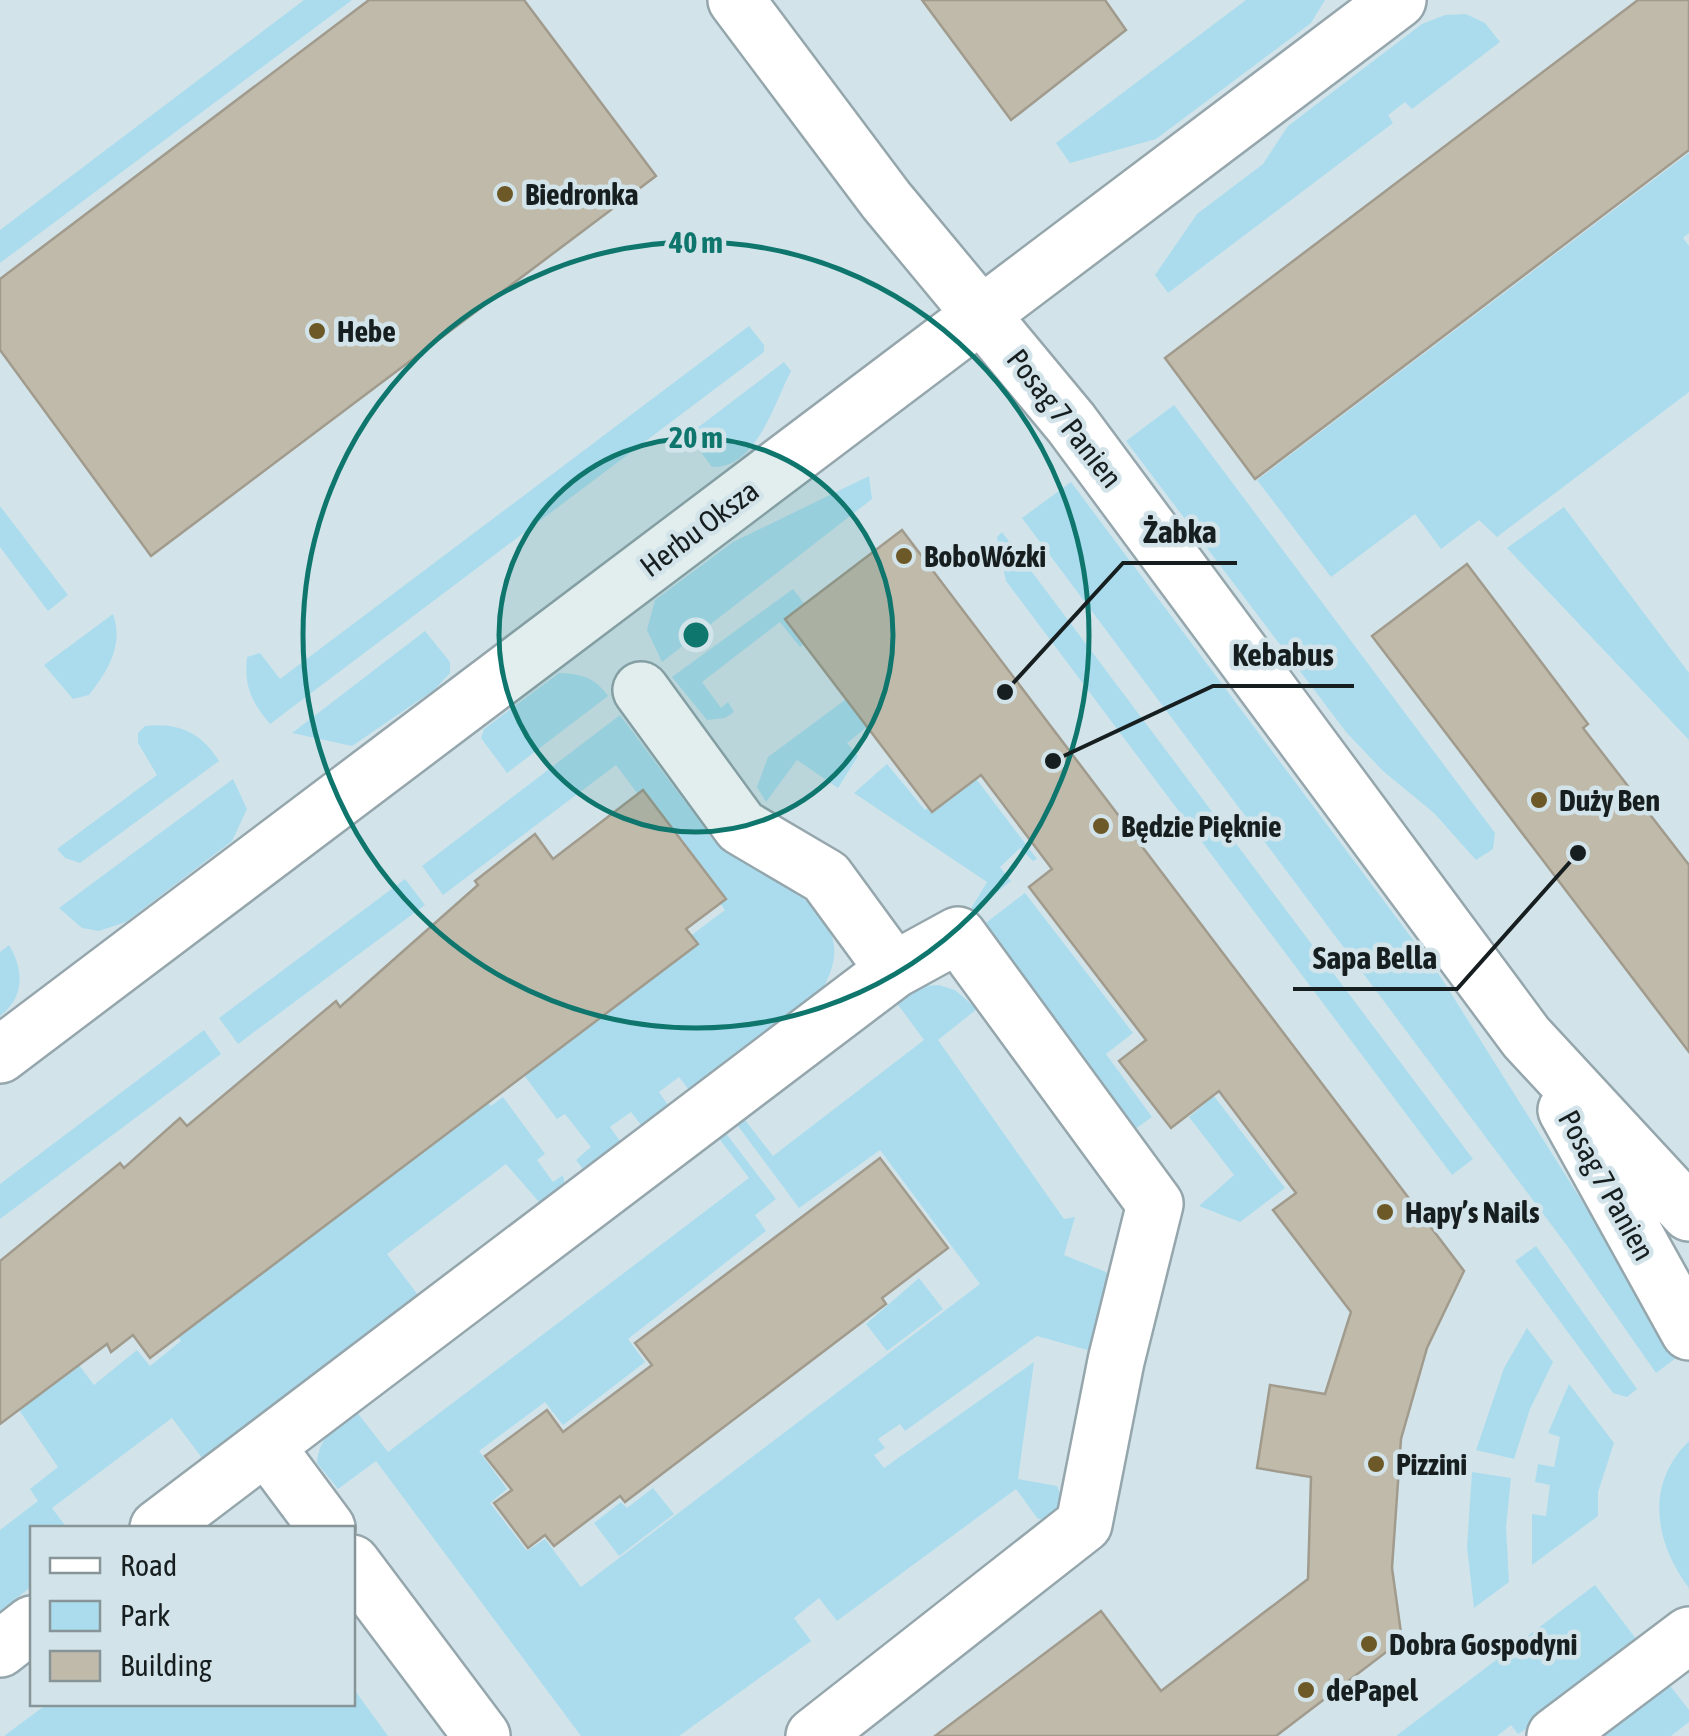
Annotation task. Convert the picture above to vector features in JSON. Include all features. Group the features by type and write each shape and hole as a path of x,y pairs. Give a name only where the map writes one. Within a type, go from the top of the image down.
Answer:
{"street":[{"name":"Posag 7 Panien","path":"736,0 886,200 1071,423 1526,1037 1689,1213"},
{"name":"Herbu Oksza","path":"0,1055 1398,0"},
{"path":"641,690 741,828 826,877 894,970"},
{"path":"161,1526 894,970 958,934 1155,1204 1116,1361 1084,1524 870,1720 814,1736"},
{"name":"Posag 7 Panien","path":"1526,1037 1689,1332"},
{"path":"266,1446 326,1526"},
{"path":"355,1566 482,1736"},
{"path":"0,1649 30,1626"},
{"path":"1554,1736 1689,1634"}],"green space":[{"path":"304,0 352,0 0,263 0,230"},
{"path":"1246,0 1325,0 1311,23 1156,139 1070,163 1056,143"},
{"path":"1466,14 1485,23 1500,42 1412,109 1405,102 1388,115 1393,123 1168,293 1155,275 1197,214 1263,164 1288,126 1422,24 1445,15"},
{"path":"1689,153 1689,233 1683,238 1689,246 1689,392 1497,537 1479,520 1441,549 1415,514 1331,577 1257,480"},
{"path":"749,326 764,345 764,352 270,724 250,693 247,657 260,653 280,679"},
{"path":"784,362 791,371 762,432 741,457 712,467 688,435"},
{"path":"1174,405 1495,833 1493,849 1476,860 1434,813 1383,771 1346,732 1126,441"},
{"path":"869,476 872,499 662,662 647,630 655,600 733,542"},
{"path":"1071,482 1440,976 1643,1298 1684,1352 1656,1373 1568,1247 1022,518"},
{"path":"0,506 68,595 48,611 0,547"},
{"path":"1564,507 1689,673 1689,740 1507,548"},
{"path":"1002,532 1473,1159 1452,1175 1006,581 997,537"},
{"path":"793,589 824,629 800,647 780,622 702,682 721,708 728,702 734,712 725,718 707,720 672,677"},
{"path":"113,614 117,636 108,667 89,695 73,699 44,665"},
{"path":"425,631 450,662 450,673 434,690 352,746 292,733"},
{"path":"559,673 587,678 608,696 507,773 481,738 484,729"},
{"path":"853,694 872,723 847,743 858,756 838,788 797,760 766,802 757,787 768,757"},
{"path":"620,715 709,835 740,859 787,886 824,920 833,940 833,965 820,993 689,1090 679,1077 659,1092 668,1105 641,1125 631,1112 610,1127 620,1141 583,1169 576,1160 591,1147 565,1114 557,1119 517,1066 725,910 616,765 443,895 422,866"},
{"path":"145,726 169,726 188,732 205,743 219,761 80,863 65,858 57,849 157,775 138,743 138,733"},
{"path":"887,764 925,810 974,776 1037,859 1033,861 1020,848 1000,867 1011,881 966,917 987,882 854,793"},
{"path":"233,779 247,809 232,841 126,922 99,931 82,928 59,908"},
{"path":"405,879 425,905 238,1044 219,1018"},
{"path":"1025,893 1133,1033 1106,1054 1152,1117 1135,1129 1006,960 970,935"},
{"path":"9,945 20,983 14,1000 0,1016 0,952"},
{"path":"939,985 955,990 977,1009 938,1040 1064,1219 1075,1217 1064,1255 1106,1272 1108,1277 1091,1351 1037,1336 905,1431 900,1424 878,1439 885,1448 874,1455 884,1468 1034,1362 1018,1479 1057,1486 1062,1499 1050,1519 1038,1519 1016,1489 837,1621 819,1598 794,1618 811,1641 679,1736 581,1736 376,1461 338,1489 317,1463 321,1446 356,1411 388,1452 749,1178 718,1137 725,1132 776,1199 755,1215 766,1231 628,1339 645,1362 563,1425 545,1402 479,1451 507,1489 490,1503 527,1551 545,1539 581,1587 980,1284 880,1150 799,1208 735,1122 742,1116 773,1156 924,1040 896,1002 922,986"},
{"path":"204,1030 221,1054 0,1219 0,1184"},
{"path":"482,1095 491,1106 503,1097 545,1154 537,1160 553,1182 563,1175 565,1186 539,1202 506,1164 387,1254 418,1295 202,1458 172,1418 52,1508 66,1526 30,1526 30,1588 0,1611 0,1530 38,1501 30,1489 58,1467 0,1382 79,1365 94,1385 137,1350 150,1366 181,1341 174,1331"},
{"path":"1214,1096 1285,1188 1240,1222 1199,1206 1234,1175 1189,1117"},
{"path":"1536,1246 1637,1389 1627,1397 1613,1393 1515,1261"},
{"path":"919,1278 943,1309 887,1351 866,1324"},
{"path":"1527,1328 1553,1362 1530,1409 1514,1459 1476,1450 1504,1368"},
{"path":"1569,1384 1614,1443 1598,1492 1598,1516 1532,1565 1532,1514 1546,1516 1550,1485 1535,1482 1538,1464 1554,1467 1560,1437 1548,1433"},
{"path":"1689,1441 1689,1588 1668,1552 1659,1514 1665,1476"},
{"path":"1472,1472 1511,1478 1506,1527 1509,1582 1474,1608 1467,1547"},
{"path":"653,1488 674,1514 619,1556 594,1523 621,1502 627,1508"},
{"path":"1595,1585 1646,1652 1518,1734 1511,1725 1497,1736 1396,1736"},
{"path":"1668,1683 1689,1710 1689,1722 1671,1736 1597,1736"},
{"path":"355,1691 388,1736 4,1736 44,1706 355,1706"}],"building":[{"path":"369,0 524,0 656,176 151,556 0,350 0,279"},
{"path":"922,0 1105,0 1126,30 1011,120"},
{"path":"1638,0 1689,0 1689,150 1255,479 1165,358"},
{"path":"902,530 1464,1271 1427,1348 1401,1439 1392,1568 1402,1640 1276,1736 935,1736 1101,1611 1161,1691 1308,1579 1311,1477 1257,1468 1270,1385 1325,1394 1351,1312 1273,1210 1296,1193 1219,1091 1171,1128 1119,1061 1146,1040 1029,887 1052,869 981,775 932,812 785,619"},
{"path":"1467,564 1588,724 1583,728 1689,865 1689,1052 1372,636"},
{"path":"643,790 726,899 686,929 698,944 150,1358 133,1335 111,1352 107,1344 0,1424 0,1261 120,1163 124,1168 180,1118 187,1126 336,1001 340,1007 478,885 475,881 535,834 553,859"},
{"path":"880,1158 948,1248 882,1298 886,1304 625,1502 620,1496 554,1546 545,1535 528,1548 494,1503 512,1490 485,1456 547,1410 563,1432 652,1365 635,1343"}],"place":[{"name":"Biedronka","path":"505,194"},
{"name":"Hebe","path":"317,331"},
{"name":"BoboWózki","path":"904,556"},
{"name":"Żabka","path":"1005,692"},
{"name":"Kebabus","path":"1053,761"},
{"name":"Duży Ben","path":"1539,800"},
{"name":"Będzie Pięknie","path":"1101,826"},
{"name":"Sapa Bella","path":"1578,853"},
{"name":"Hapy’s Nails","path":"1385,1212"},
{"name":"Pizzini","path":"1376,1464"},
{"name":"Dobra Gospodyni","path":"1369,1644"},
{"name":"dePapel","path":"1306,1690"}]}
